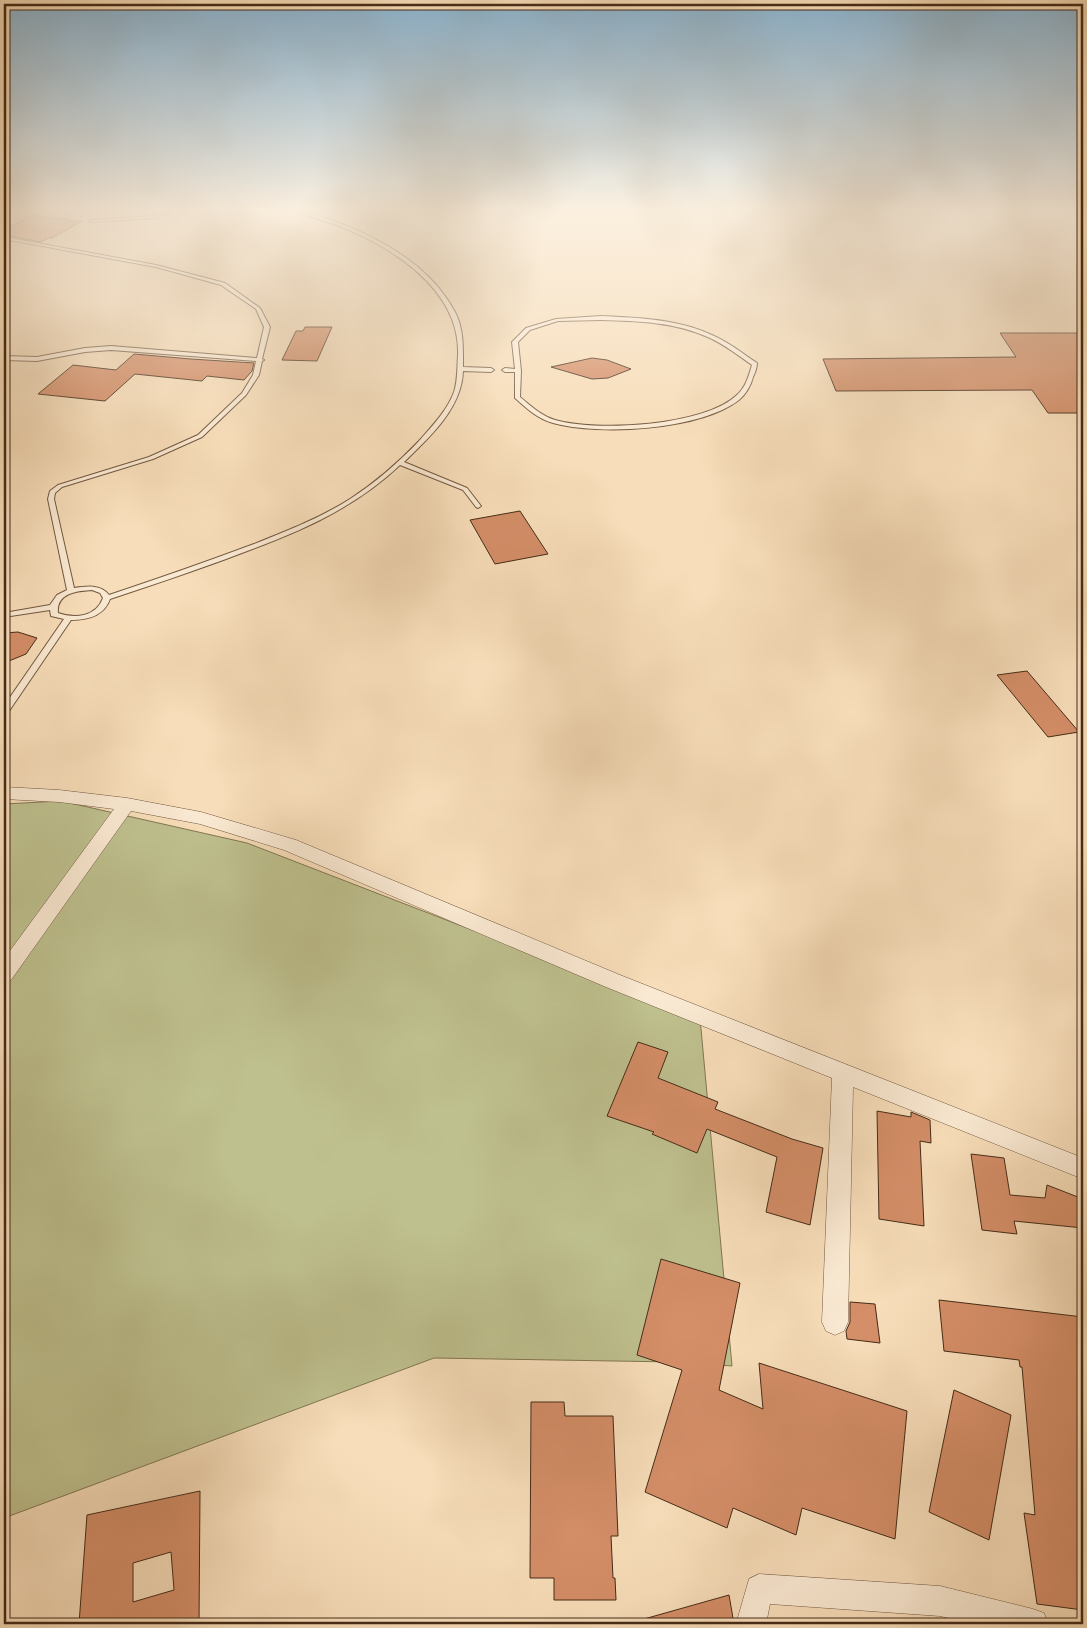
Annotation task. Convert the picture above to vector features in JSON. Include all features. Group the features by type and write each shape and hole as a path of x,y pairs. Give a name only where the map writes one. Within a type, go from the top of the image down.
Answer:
{"street":[{"path":"5,791 127,804 201,818 290,845 613,980 1083,1169"},
{"path":"4,974 127,804"},
{"path":"834,1322 844,1073"},
{"path":"751,1624 759,1589 940,1601 1032,1624"}],"lane":[{"path":"71,590 51,499 52,492 60,486 151,458 200,436 244,394 256,375 261,360 266,328 258,308 223,284"},
{"path":"107,598 180,574 276,538 354,500 400,463 446,411 459,386 462,351 459,325 446,300 434,284"},
{"path":"601,318 649,320 683,326 712,337 755,364 750,382 738,398 712,414 673,423 634,426 591,426 554,422 533,411 517,397 518,371 515,342 528,329 558,320 601,318"},
{"path":"4,358 37,359 86,350 111,348 261,360"},
{"path":"460,370 491,370"},
{"path":"505,370 518,371"},
{"path":"400,463 465,489 478,506"},
{"path":"93,588 103,592 107,598 106,604 91,615 69,618 54,614 53,607 57,597 71,590 93,588"},
{"path":"4,614 53,607"},
{"path":"4,712 69,618"}],"green space":[{"path":"61,801 247,843 700,1018 732,1366 675,1362 434,1358 4,1518 4,804"}],"building":[{"path":"305,327 332,327 317,361 282,360 296,331 303,331"},
{"path":"1000,333 1083,333 1083,413 1048,413 1032,390 836,391 823,359 1016,357"},
{"path":"134,354 254,363 252,371 244,380 207,376 202,381 135,374 105,401 38,394 73,365 116,370"},
{"path":"592,358 607,360 631,369 608,378 592,379 551,367"},
{"path":"520,511 548,554 495,564 470,520"},
{"path":"18,632 37,638 26,654 4,663 4,633"},
{"path":"1027,671 1079,732 1048,737 997,675"},
{"path":"638,1042 668,1052 658,1078 718,1102 715,1109 792,1139 823,1148 810,1225 766,1212 777,1157 707,1129 697,1153 652,1134 654,1132 607,1116"},
{"path":"877,1111 911,1117 911,1112 930,1120 931,1143 920,1141 924,1226 879,1219"},
{"path":"971,1154 1004,1158 1010,1195 1045,1198 1047,1185 1083,1199 1083,1228 1014,1221 1017,1234 982,1230"},
{"path":"661,1259 740,1283 719,1390 763,1409 759,1363 907,1411 895,1539 802,1508 796,1535 733,1508 727,1528 645,1492 682,1370 637,1355"},
{"path":"939,1300 1083,1317 1083,1610 1037,1604 1024,1513 1035,1515 1022,1367 1020,1367 1019,1360 944,1351"},
{"path":"850,1302 875,1304 880,1343 847,1339 846,1331 850,1322"},
{"path":"954,1390 1011,1415 989,1540 929,1512"},
{"path":"531,1402 564,1402 565,1416 613,1416 618,1536 611,1536 616,1600 554,1600 554,1578 530,1578"},
{"path":"200,1491 199,1624 79,1624 87,1515","holes":["171,1552 174,1590 133,1602 133,1563"]},
{"path":"729,1595 734,1624 645,1624 644,1619"}]}
